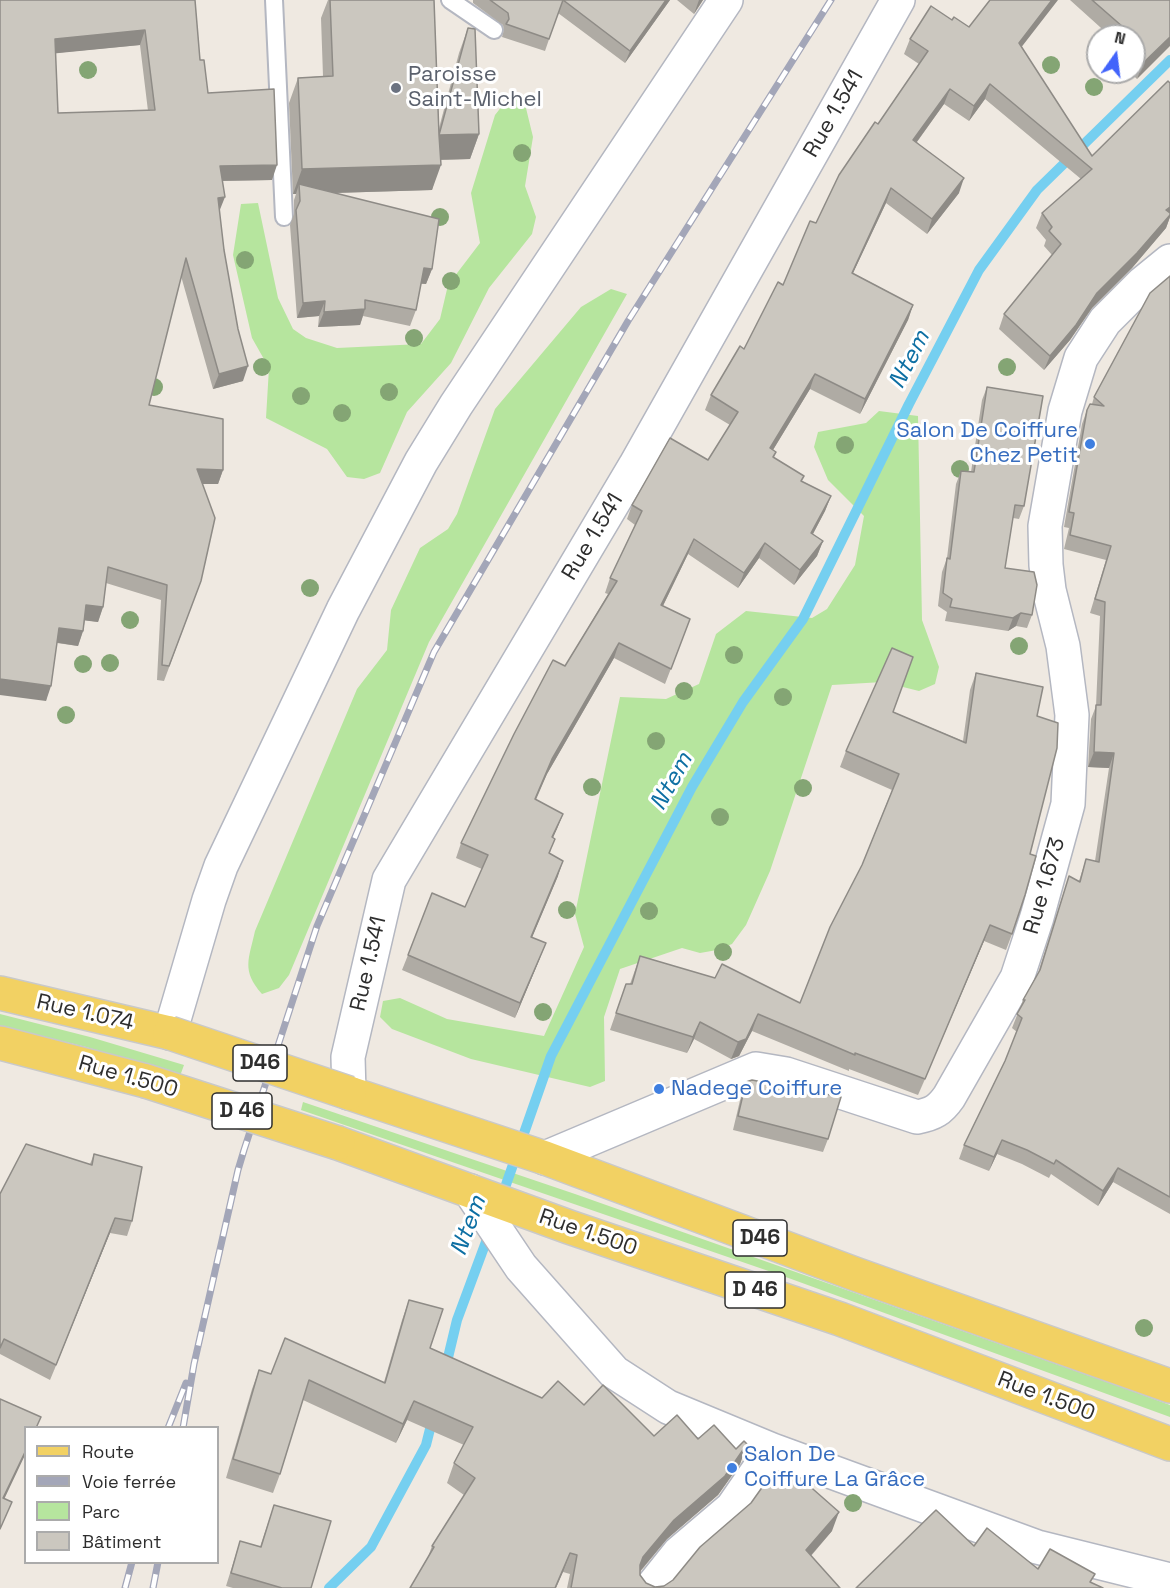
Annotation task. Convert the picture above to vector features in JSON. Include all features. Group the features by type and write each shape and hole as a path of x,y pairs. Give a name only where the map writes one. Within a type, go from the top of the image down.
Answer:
{"main road":[{"name":"Rue 1.074","path":"0,993 170,1033"},
{"name":"D46","path":"170,1033 545,1158 855,1274 1170,1386"},
{"name":"Rue 1.500","path":"0,1043 146,1081 338,1143 840,1319 1170,1444"}],"street":[{"path":"170,1033 221,866 343,610 421,462 456,405 726,0"},
{"name":"Rue 1.541","path":"349,1093 348,1057 388,880 636,466 898,0"},
{"name":"Rue 1.673","path":"545,1158 756,1069 786,1074 917,1117 932,1114 942,1107 949,1097 1017,978 1037,917 1068,804 1072,715 1063,646 1049,590 1046,565 1046,526 1065,411 1081,358 1105,321 1143,283 1170,261"},
{"path":"470,1191 521,1267 614,1372 668,1407 772,1450 1037,1547 1170,1580"},
{"path":"651,1588 679,1553 732,1508 772,1450"}],"lane":[{"path":"274,0 284,217"},
{"path":"450,0 494,30"}],"green space":[{"path":"513,92 525,104 533,137 525,186 536,217 532,234 489,288 451,363 407,412 380,473 364,479 347,477 327,449 266,418 269,368 252,338 233,255 241,204 258,203 278,298 293,329 306,338 337,348 421,344 440,319 448,285 480,243 471,193 495,115"},
{"path":"611,289 627,294 429,642 289,975 279,988 262,994 251,978 248,964 255,931 357,689 387,650 391,610 420,548 448,529 457,514 495,409 581,307"},
{"path":"879,411 918,416 922,620 939,667 935,684 919,691 883,682 832,685 770,871 746,925 732,944 700,953 682,948 620,969 604,1017 605,1081 590,1087 471,1059 392,1029 380,1017 383,1001 400,998 447,1019 544,1036 584,947 575,914 620,697 666,699 699,684 716,634 746,611 812,618 827,609 855,565 864,516 828,480 814,447 818,432 866,423"},
{"path":"0,1014 90,1037 184,1065 180,1076 86,1047 0,1026"},
{"path":"303,1102 575,1194 1124,1388 1170,1405 1170,1417 783,1276 301,1110"}],"building":[{"path":"0,0 195,0 200,60 204,60 208,93 274,89 277,165 220,166 225,197 218,198 224,250 238,329 248,366 219,374 186,258 149,405 223,419 223,470 197,469 215,518 201,581 169,666 162,665 167,585 108,567 103,607 86,605 83,631 59,628 51,686 0,679","holes":["145,30 155,110 58,113 55,39"]},
{"name":"Paroisse Saint-Michel","path":"330,0 434,0 441,165 302,169 298,78 333,76"},
{"path":"490,0 563,0 549,39 506,24 509,19 508,13"},
{"path":"563,0 666,0 630,51"},
{"path":"990,0 1052,0 1019,43 1092,156 1168,81 1170,83 1170,207 1166,210 1170,215 1137,253 1097,293 1076,325 1050,356 1004,314 1061,244 1049,231 1052,227 1042,213 1092,169 990,84 974,106 950,89 913,140 964,178 932,219 891,188 852,273 913,305 865,399 815,374 770,448 776,452 773,457 804,476 801,481 831,496 811,533 823,541 800,570 765,543 744,573 694,539 661,605 690,619 671,669 619,643 552,759 535,799 563,814 552,837 555,839 549,853 563,861 531,937 546,943 520,1003 408,955 432,893 465,907 488,855 461,843 553,660 565,666 617,581 610,578 642,511 632,505 670,438 708,460 738,412 711,395 740,346 744,349 778,282 783,285 810,221 816,223 839,175 875,122 878,124 928,51 910,39 931,6 952,20 954,17 969,27"},
{"path":"1092,0 1170,0 1170,37 1146,60 1146,24 1120,24"},
{"path":"468,28 475,29 479,134 439,135"},
{"path":"299,184 439,219 432,269 424,268 416,310 365,300 365,309 324,312 325,301 303,303 296,210 300,201"},
{"path":"1170,276 1170,1197 1118,1168 1103,1191 1056,1160 1054,1164 1002,1140 994,1157 964,1145 1005,1061 1022,1018 1017,1014 1040,970 1069,876 1080,882 1086,859 1099,862 1114,753 1094,752 1096,705 1101,705 1105,602 1095,599 1111,546 1070,535 1074,513 1069,512 1087,410 1090,404 1104,406 1094,397 1150,293"},
{"path":"987,387 1043,396 1024,506 1015,505 1005,568 1034,572 1037,585 1032,615 1021,613 1013,618 950,607 952,599 943,593 947,558 950,559 961,471 974,472"},
{"path":"892,648 913,657 893,712 966,743 976,673 1043,687 1037,716 1058,723 1057,748 1030,854 1036,856 1012,934 990,925 925,1079 855,1053 855,1055 758,1014 746,1039 738,1042 700,1022 693,1037 616,1013 626,984 632,984 640,956 715,978 722,964 800,1003 830,927 862,865 899,774 846,751"},
{"path":"752,1080 841,1097 828,1139 738,1116 746,1082"},
{"path":"26,1144 92,1165 94,1154 142,1167 132,1221 115,1218 56,1365 4,1339 0,1348 0,1194"},
{"path":"409,1300 443,1309 430,1348 542,1398 558,1381 584,1405 603,1385 654,1436 677,1415 698,1439 714,1425 736,1449 744,1441 747,1444 725,1476 674,1520 643,1557 640,1575 646,1583 655,1587 664,1586 673,1580 700,1547 751,1503 773,1472 787,1487 797,1475 839,1512 806,1550 840,1588 571,1588 577,1555 570,1553 555,1588 410,1588 434,1547 432,1546 475,1478 454,1463 473,1427 414,1401 403,1424 309,1380 280,1474 233,1459 259,1370 271,1374 285,1338 385,1383"},
{"path":"0,1399 41,1417 37,1426 24,1426 24,1454 3,1498 12,1502 0,1529"},
{"path":"274,1505 331,1521 311,1588 282,1588 231,1573 240,1541 261,1547"},
{"path":"936,1510 974,1546 987,1528 1038,1569 1050,1549 1095,1574 1090,1582 1103,1588 856,1588"}],"waterway":[{"name":"Ntem","path":"501,1199 551,1056 692,787 743,702 803,619 909,404 979,270 1037,190 1170,60"},
{"name":"Ntem","path":"445,1370 457,1320 490,1231"},
{"name":"Ntem","path":"329,1588 371,1547 426,1445 433,1417"}],"railway":[{"path":"183,1426 194,1364 244,1150 317,926 434,652 628,321 831,0"},
{"path":"169,1426 186,1383"},
{"path":"125,1588 131,1564"},
{"path":"153,1588 158,1564"}],"place":[{"name":"Paroisse Saint-Michel","path":"396,88"},
{"name":"Salon De Coiffure Chez Petit","path":"1090,444"},
{"name":"Nadege Coiffure","path":"659,1089"},
{"name":"Salon De Coiffure La Grâce","path":"732,1468"}]}
